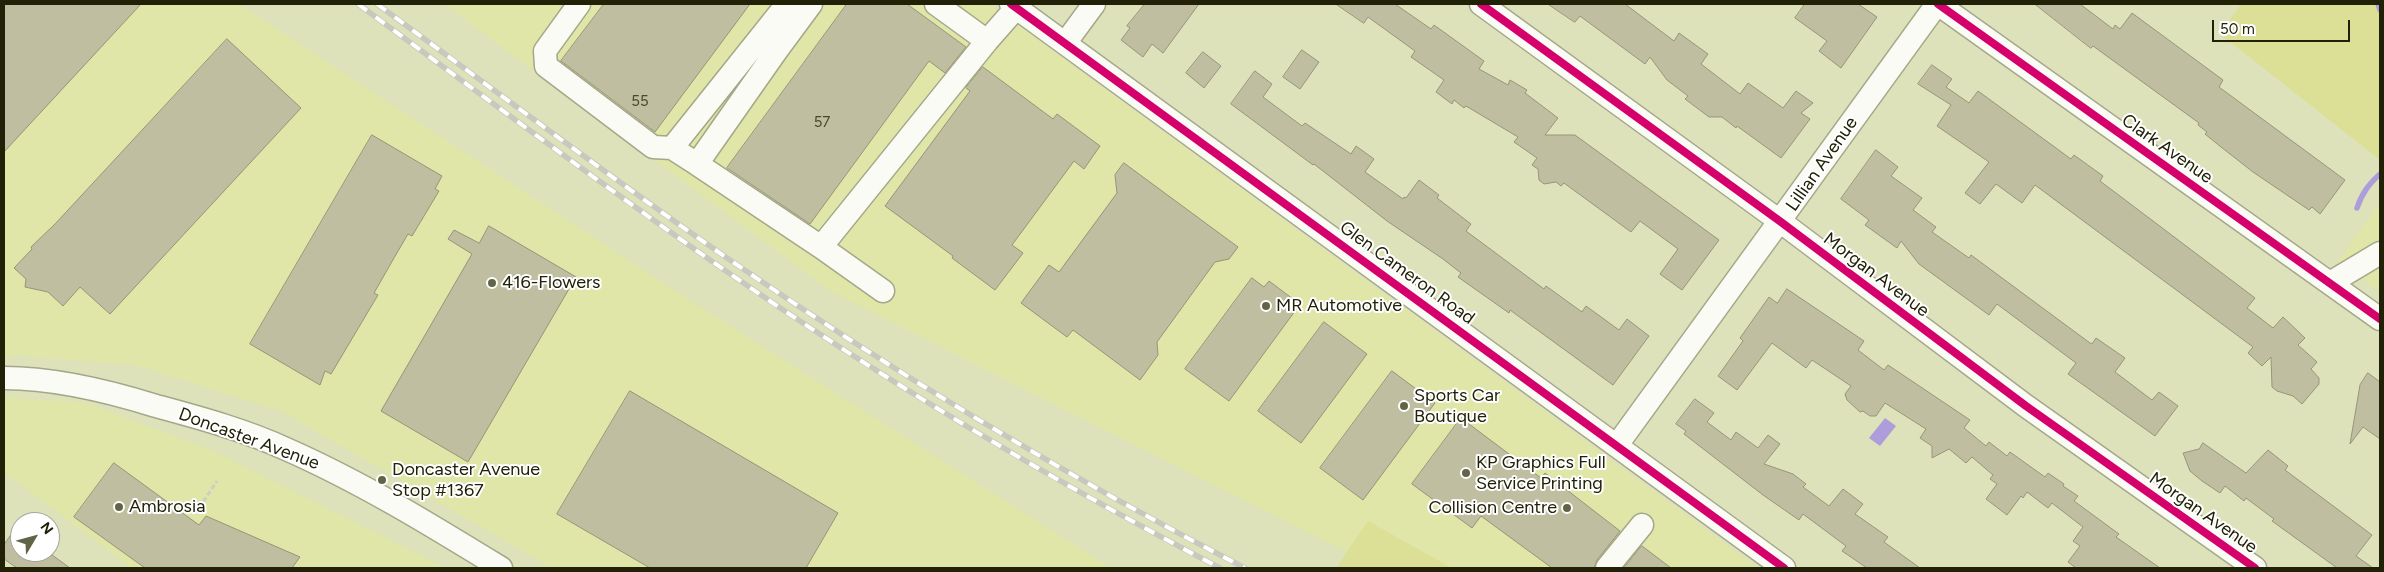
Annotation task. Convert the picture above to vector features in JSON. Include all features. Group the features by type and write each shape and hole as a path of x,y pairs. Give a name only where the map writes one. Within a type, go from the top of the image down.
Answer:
{"street":[{"path":"579,4 546,51 546,66 653,147 672,148 821,247 883,291"},
{"path":"697,164 769,44 787,4"},
{"path":"672,148 769,44 811,4"},
{"path":"936,4 987,41"},
{"path":"1066,42 1094,4"},
{"name":"Morgan Avenue","path":"1481,4 1781,222 2026,406 2255,568"},
{"name":"Lillian Avenue","path":"1618,445 1937,4"},
{"name":"Clark Avenue","path":"1937,4 2380,319"},
{"path":"821,247 1013,6"},
{"name":"Glen Cameron Road","path":"1013,6 1066,42 1784,568"},
{"path":"2330,283 2380,253"},
{"name":"Doncaster Avenue","path":"4,378 59,383 124,396 232,429 284,448 337,472 410,512 501,568"},
{"path":"1607,568 1642,525"}],"path":[{"path":"195,514 217,481"}],"shaded area":[{"path":"4,4 239,4 686,298 1111,568 552,568 281,411 135,365 4,355"},
{"path":"444,4 989,4 1758,568 1378,568 832,292"},
{"path":"2241,4 2380,4 2380,160 2220,34"},
{"path":"2380,203 2380,292 2338,261"},
{"path":"4,397 86,403 212,450 446,568 131,568 60,514 60,512 57,512 4,472"},
{"path":"1885,418 1896,426 1880,446 1869,438"},
{"path":"1368,521 1452,568 1336,568"}],"building":[{"path":"4,4 141,4 4,152"},
{"path":"604,4 750,4 655,132 561,61"},
{"path":"847,4 907,4 966,47 945,73 929,61 810,224 727,168"},
{"path":"1145,4 1199,4 1163,53 1152,44 1143,57 1121,40 1130,28 1127,26"},
{"path":"1336,4 1395,4 1431,29 1434,25 1484,61 1479,69 1508,85 1510,80 1527,90 1525,93 1558,118 1545,135 1575,135 1719,240 1682,290 1660,274 1678,249 1640,221 1631,232 1564,183 1561,186 1556,182 1544,184 1539,180 1538,169 1532,165 1537,158 1514,142 1518,137 1466,106 1464,108 1454,100 1452,104 1436,92 1444,80 1411,57 1415,51 1368,17 1364,23"},
{"path":"1548,4 1625,4 1674,41 1679,33 1708,54 1701,64 1740,94 1748,83 1783,108 1796,91 1813,103 1801,113 1810,119 1781,158 1737,126 1736,128 1722,117 1709,117 1685,99 1688,96 1667,80 1650,57 1645,64 1580,16 1575,22"},
{"path":"1805,4 1858,4 1877,17 1841,68 1819,51 1827,41 1795,18"},
{"path":"2035,4 2080,4 2113,29 2115,25 2120,29 2132,13 2223,80 2219,87 2345,180 2320,214 2312,207 2309,210 2253,172 2221,147 2205,134 2207,132 2198,125 2199,123 2093,46 2091,48"},
{"path":"227,39 301,108 110,314 80,287 63,306 48,292 25,287 26,279 14,268 32,249 31,247 55,224"},
{"path":"1302,50 1319,62 1300,89 1283,77"},
{"path":"1203,52 1221,66 1204,88 1186,73"},
{"path":"1932,65 1952,79 1946,87 1969,103 1978,91 2071,159 2074,155 2103,176 2100,181 2255,298 2247,308 2273,328 2283,317 2305,338 2298,345 2317,362 2311,369 2319,378 2319,384 2302,404 2293,396 2277,391 2272,387 2271,357 2262,366 2248,353 2253,347 2035,185 2022,203 1996,184 1980,204 1965,193 1989,162 1937,126 1951,105 1918,84"},
{"path":"983,67 1053,119 1057,114 1100,146 1084,169 1074,161 1012,245 1023,253 995,290 952,258 953,256 885,206 970,91 966,88"},
{"path":"1255,71 1272,84 1263,97 1302,126 1305,123 1351,154 1356,146 1374,159 1365,172 1403,199 1404,197 1406,198 1419,180 1439,195 1437,198 1471,224 1466,231 1544,289 1546,286 1582,312 1586,306 1619,330 1627,319 1649,336 1613,385 1510,310 1509,313 1458,277 1461,273 1443,259 1387,221 1314,164 1231,104"},
{"path":"372,135 442,176 435,189 439,191 412,236 408,234 374,293 378,295 331,374 325,371 320,385 250,344"},
{"path":"1876,150 1898,167 1891,176 1922,198 1913,210 1936,227 1932,232 1969,258 1971,255 2090,343 2092,344 2096,338 2125,358 2115,372 2152,400 2159,392 2178,406 2155,436 2068,374 2076,363 1997,304 1989,315 1919,264 1901,241 1897,248 1865,225 1869,220 1841,199"},
{"path":"1124,163 1238,247 1229,259 1215,262 1157,342 1158,355 1140,380 1073,330 1067,337 1021,303 1049,265 1059,272 1117,193 1115,175"},
{"path":"489,226 576,277 468,462 381,411 472,254 448,239 454,230 479,243"},
{"path":"1252,278 1264,287 1269,281 1297,302 1295,305 1298,307 1229,401 1185,369"},
{"path":"1787,289 1864,341 1858,350 1884,370 1888,365 1970,420 1964,428 1986,446 1989,442 2007,456 2010,452 2045,477 2048,473 2064,484 2063,486 2078,496 2074,501 2119,534 2116,537 2160,568 2076,568 2068,562 2080,546 2073,541 2083,527 2052,503 2048,508 2027,492 2023,498 2021,496 2007,515 1986,499 1997,484 1990,479 1993,475 1972,457 1966,463 1949,449 1932,458 1932,446 1920,438 1926,429 1885,403 1876,416 1870,416 1863,411 1860,412 1847,400 1845,394 1851,386 1812,360 1806,368 1772,343 1737,390 1718,376 1743,341 1740,338 1769,297 1777,303"},
{"path":"1324,322 1367,354 1301,443 1258,411"},
{"path":"1392,371 1435,403 1363,500 1320,468"},
{"path":"2368,373 2380,382 2380,439 2363,427 2350,444 2360,385"},
{"path":"630,391 838,513 806,568 650,568 557,514"},
{"path":"1695,399 1714,413 1707,422 1731,440 1736,432 1758,448 1768,435 1780,444 1764,464 1793,474 1806,484 1803,487 1829,506 1843,489 1863,504 1855,514 1888,537 1884,542 1920,568 1867,568 1842,551 1846,546 1803,514 1799,520 1763,495 1684,434 1686,431 1676,424"},
{"path":"1461,418 1541,478 1545,473 1620,531 1597,560 1594,568 1552,568 1481,516 1472,528 1412,484"},
{"path":"2203,443 2246,473 2268,450 2288,466 2285,470 2372,535 2356,556 2373,568 2337,568 2272,521 2274,519 2246,498 2244,501 2225,486 2220,493 2202,481 2190,471 2183,453 2199,449"},
{"path":"114,463 199,525 206,516 300,557 292,568 145,568 74,517"},
{"path":"10,536 10,562 60,561 70,568 17,568 4,559 4,545"},
{"path":"1642,546 1671,568 1624,568"}],"waterway":[{"path":"2378,4 2380,10"},
{"path":"2357,208 2366,189 2380,174"}],"railway":[{"path":"358,4 677,237 844,350 1030,463 1220,568"},
{"path":"377,4 683,227 853,342 1046,460 1245,568"}],"cycle path":[{"path":"1011,4 1784,568"},
{"path":"1481,4 1781,222 2026,406 2255,568"},
{"path":"1938,4 2380,319"}],"place":[{"name":"416-Flowers","path":"492,283"},
{"name":"MR Automotive","path":"1266,306"},
{"name":"Sports Car Boutique","path":"1404,406"},
{"name":"KP Graphics Full Service Printing","path":"1466,473"},
{"name":"Doncaster Avenue Stop #1367","path":"382,480"},
{"name":"Ambrosia","path":"119,507"},
{"name":"Collision Centre","path":"1567,508"}]}
